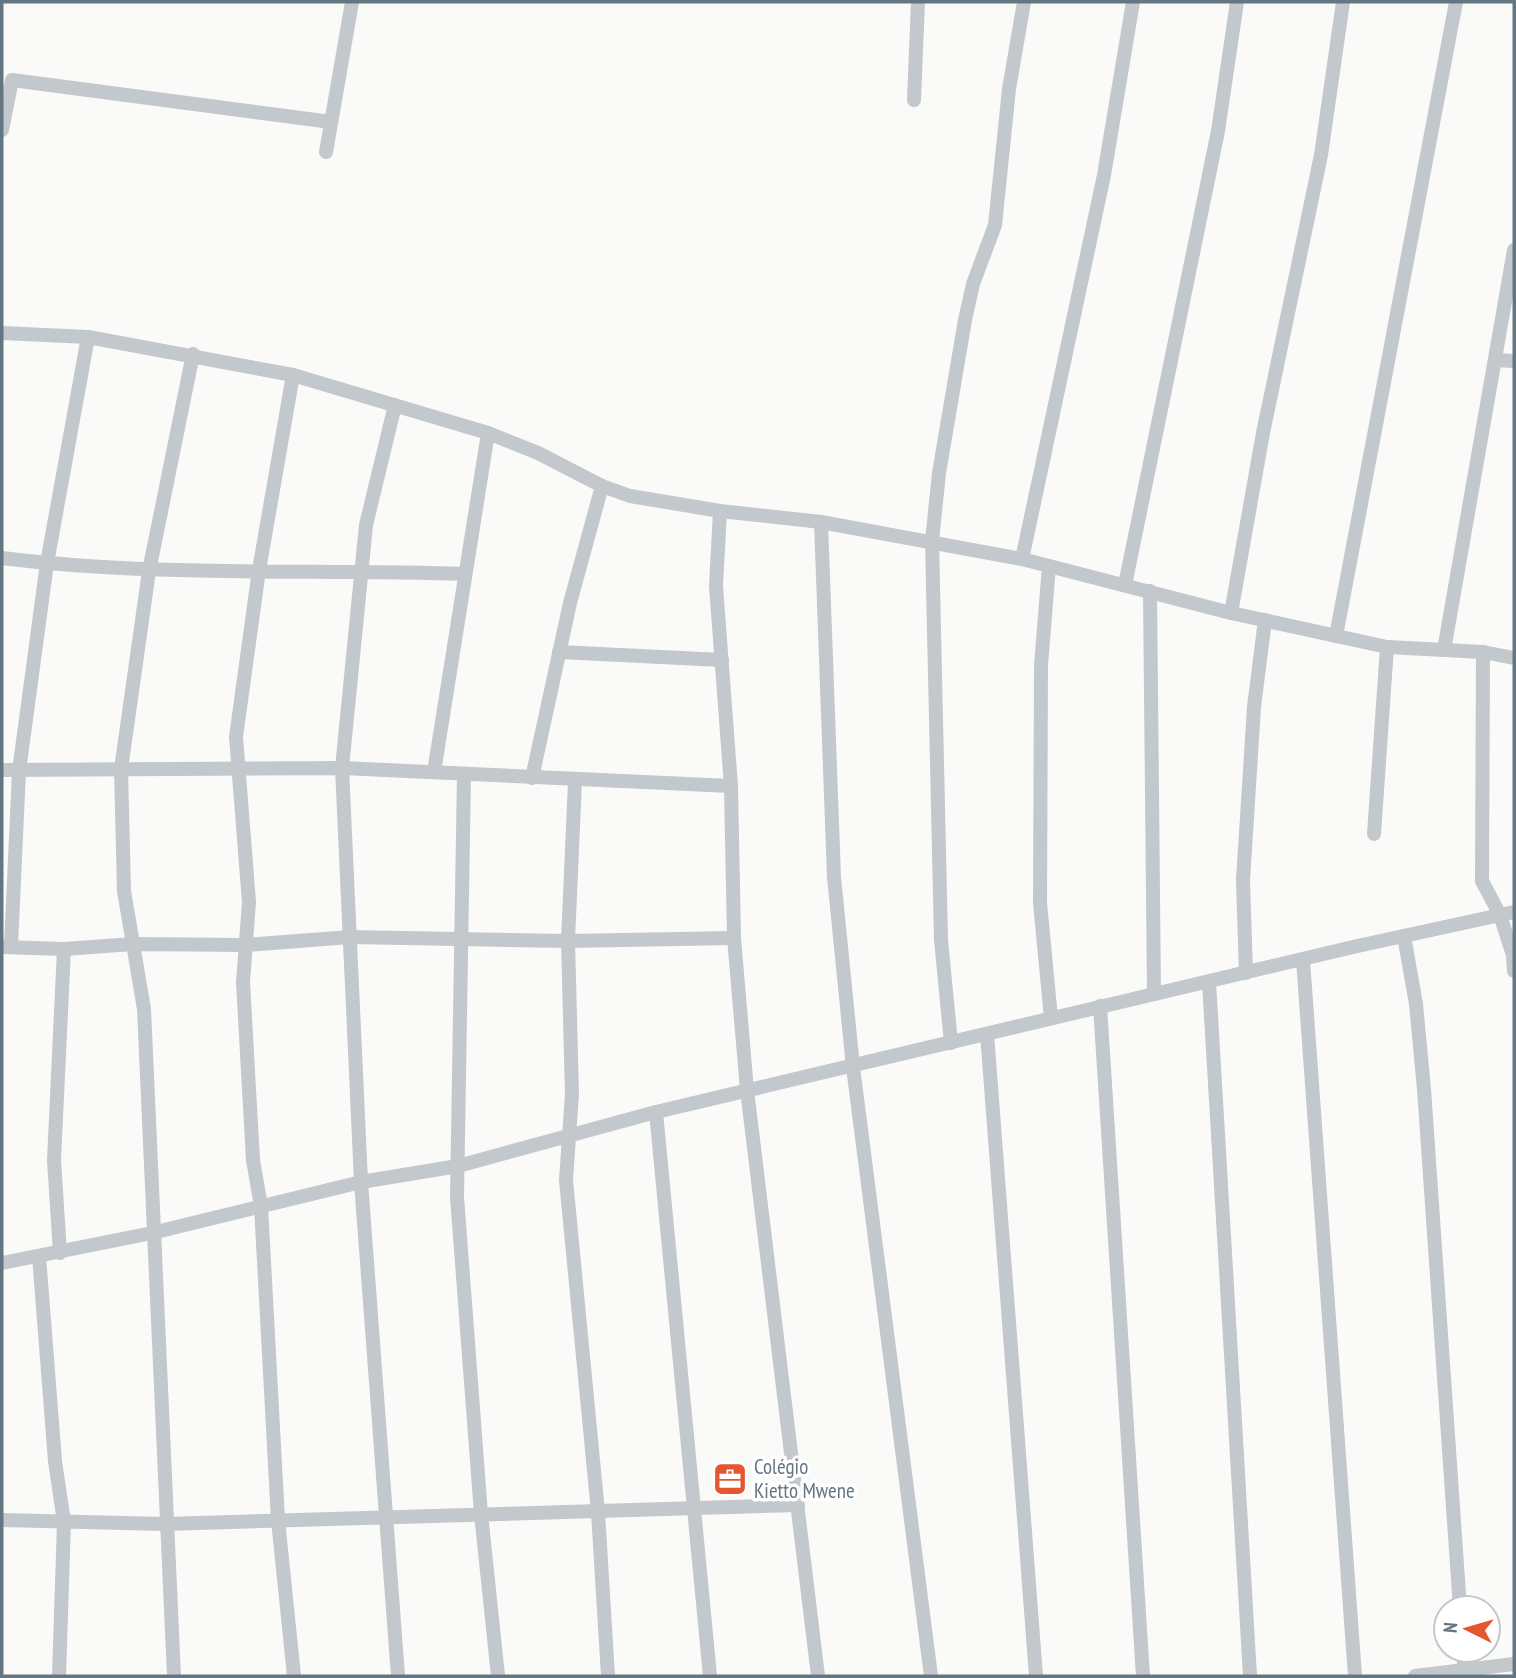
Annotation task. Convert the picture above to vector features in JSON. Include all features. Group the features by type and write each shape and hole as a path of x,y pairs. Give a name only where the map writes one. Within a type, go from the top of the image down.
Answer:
{"street":[{"path":"326,152 352,2"},
{"path":"914,100 918,2"},
{"path":"951,1043 939,888 932,541 939,473 965,320 973,284 995,225 1009,89 1024,2"},
{"path":"1023,559 1104,175 1133,2"},
{"path":"1125,585 1217,131 1237,2"},
{"path":"1231,613 1264,433 1321,155 1343,2"},
{"path":"1336,636 1456,2"},
{"path":"2,130 12,80 331,122"},
{"path":"1444,650 1514,250"},
{"path":"2,333 88,337 193,354 293,375 488,433 538,453 602,486 630,496 720,512 821,522 1023,559 1231,613 1387,648 1483,652 1514,658"},
{"path":"88,337 47,563 19,771 6,946 64,949 133,944 246,945 350,937 568,941 734,938"},
{"path":"174,1676 165,1524 144,1009 124,891 121,769 149,571 193,354"},
{"path":"1495,360 1514,361"},
{"path":"293,375 259,570 236,737 249,902 243,982 253,1160 261,1206 278,1520 295,1676"},
{"path":"395,405 366,526 342,768 361,1182 398,1676"},
{"path":"434,772 488,433"},
{"path":"532,778 559,652 602,486"},
{"path":"720,512 716,586 731,786 734,938 747,1090 818,1676"},
{"path":"821,522 834,877 853,1067 931,1676"},
{"path":"2,558 149,571 465,574"},
{"path":"1049,566 1041,664 1040,903 1051,1018"},
{"path":"1150,592 1154,994"},
{"path":"1247,973 1243,880 1255,707 1265,621"},
{"path":"1374,834 1387,648"},
{"path":"559,652 722,660"},
{"path":"1483,652 1482,881 1507,914 1514,971"},
{"path":"2,771 342,768 575,781 731,786"},
{"path":"464,774 458,1211 481,1514 498,1676"},
{"path":"575,781 568,941 572,1094 566,1180 598,1512 608,1676"},
{"path":"2,1263 152,1233 361,1182 458,1166 747,1090 853,1067 1100,1006 1507,914"},
{"path":"1404,936 1416,1004 1424,1089 1459,1594"},
{"path":"60,1252 54,1160 64,949"},
{"path":"1303,960 1356,1676"},
{"path":"1209,982 1250,1676"},
{"path":"1100,1006 1143,1676"},
{"path":"987,1034 1036,1676"},
{"path":"656,1112 710,1676"},
{"path":"39,1256 55,1461 64,1522 59,1676"},
{"path":"2,1520 165,1524 799,1505"},
{"path":"1415,1676 1465,1674 1514,1664"}],"place":[{"name":"Colégio Kietto Mwene","path":"730,1479"}]}
